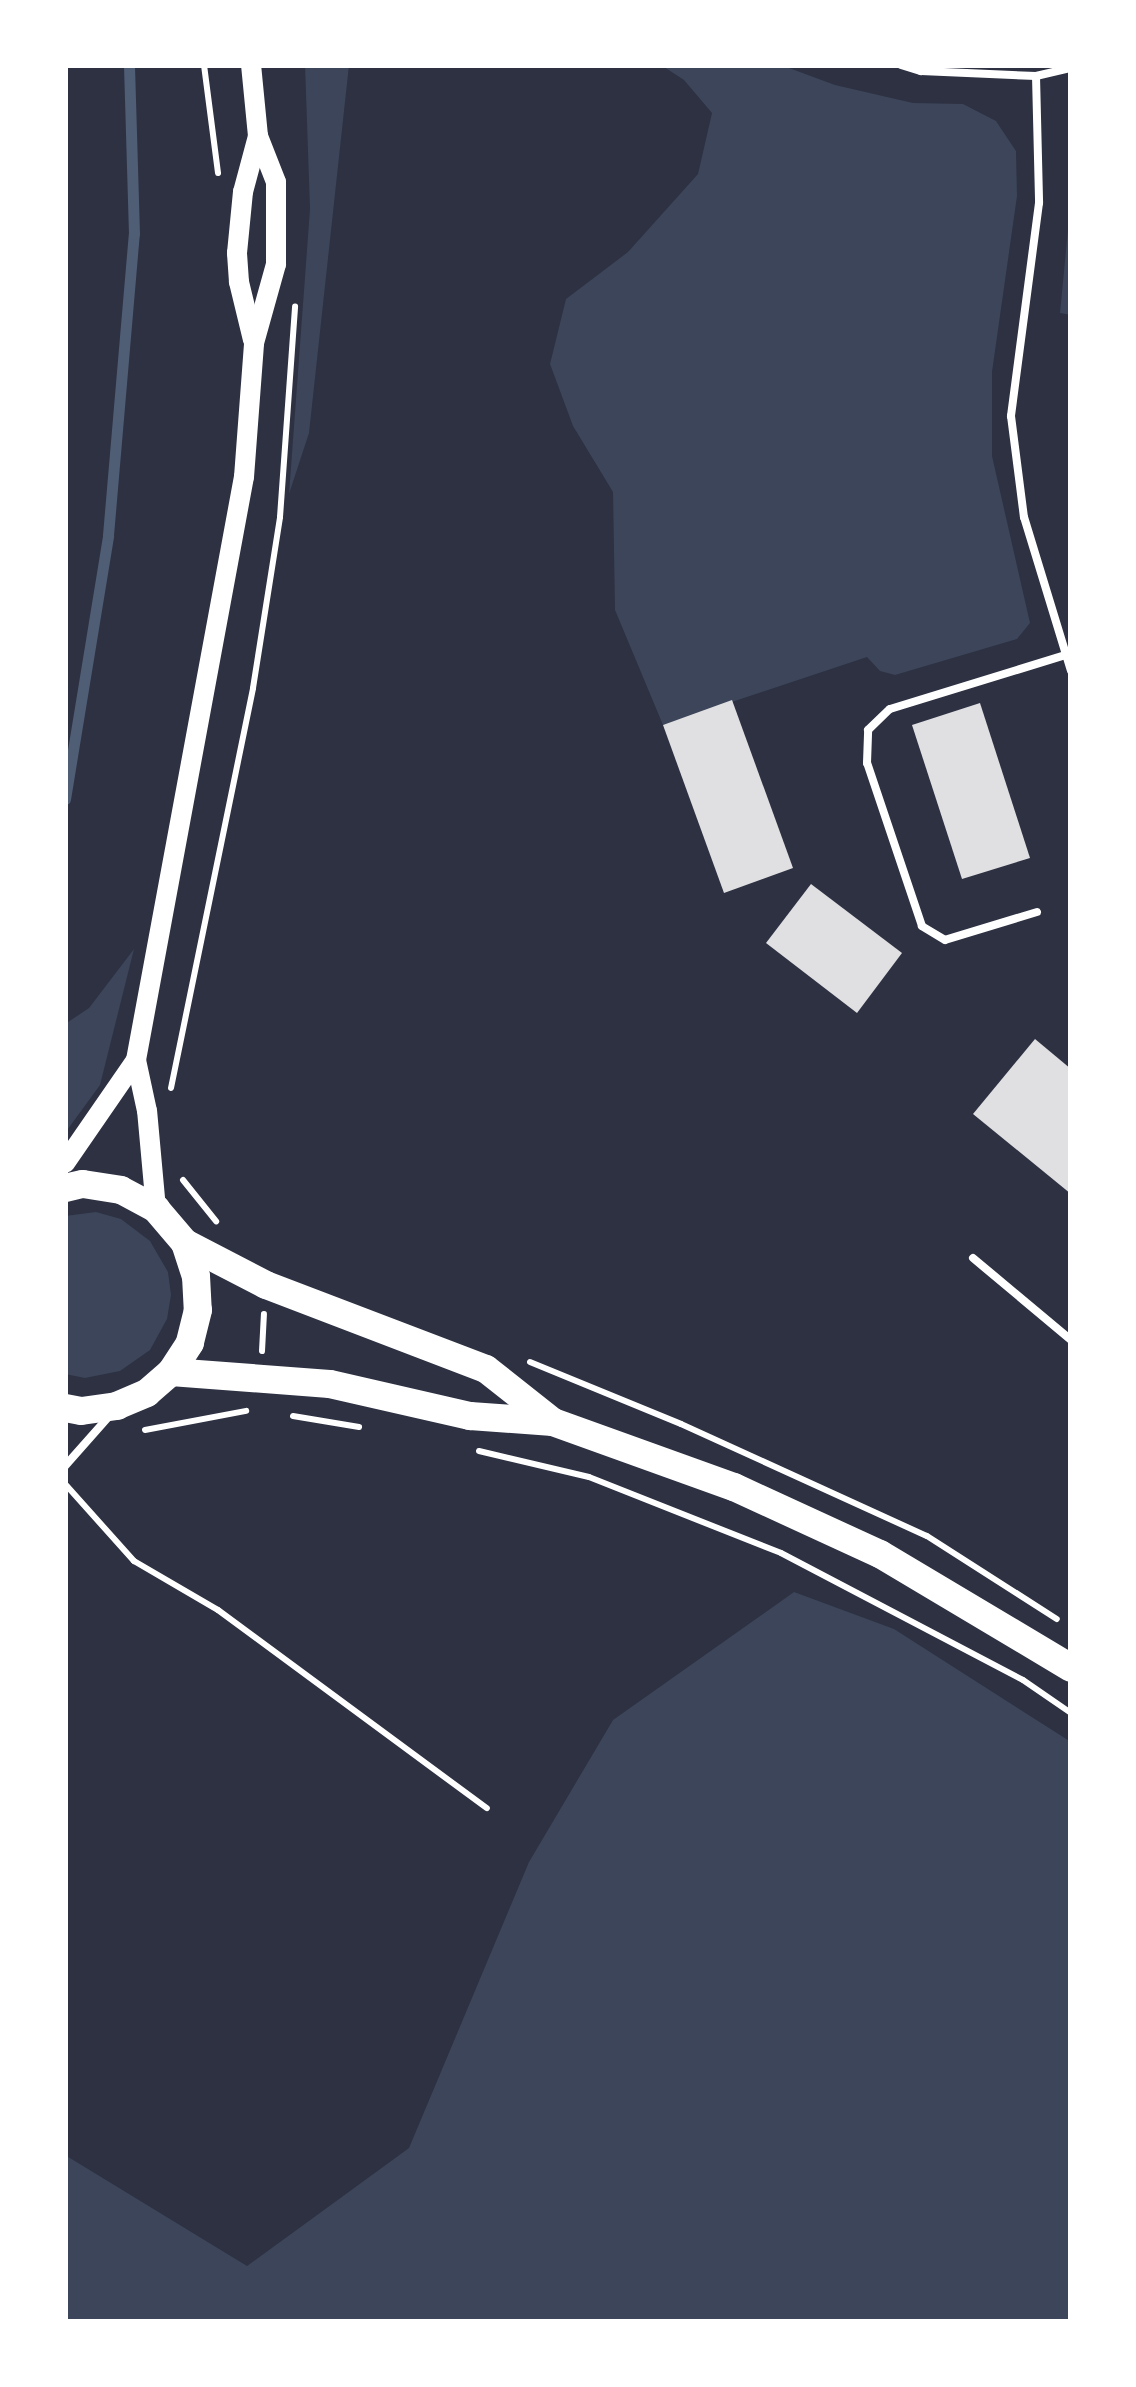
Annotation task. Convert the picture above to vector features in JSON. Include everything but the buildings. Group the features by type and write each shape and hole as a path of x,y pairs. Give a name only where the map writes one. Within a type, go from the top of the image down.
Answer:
{"highway":[{"path":"65,1188 83,1184 121,1190 156,1209 185,1243 196,1276 198,1310 190,1343 171,1372 147,1393 117,1406 81,1411 65,1408"},
{"path":"185,1243 266,1285 486,1368 553,1422"},
{"path":"171,1372 330,1384 470,1416 553,1422 734,1487 880,1554 1071,1668"}],"main road":[{"path":"156,1209 147,1111 136,1060 244,477 254,344 276,264 276,182 258,136 251,65"},
{"path":"254,344 239,282 237,253 242,192 258,136"},
{"path":"65,1163 136,1060"}],"lane":[{"path":"900,65 921,71 1036,76 1071,68"},
{"path":"1036,76 1040,203 1011,416 1024,517 1071,671"},
{"path":"1037,912 945,940 922,926 867,764 868,730 890,709 1066,655"},
{"path":"973,1258 1071,1340"},
{"path":"65,1466 117,1406"}],"path":[{"path":"176,1171 204,1211 230,1232"},
{"path":"89,1441 254,1410 266,1285"},
{"path":"274,1413 372,1429"},
{"path":"465,1448 588,1477 780,1553 1024,1680 1071,1713"},
{"path":"65,1484 134,1561 218,1610 487,1808"}],"shaded area":[{"path":"305,65 349,65 309,433 289,494 310,209"},
{"path":"661,65 781,65 835,85 913,103 963,104 996,121 1016,151 1017,196 992,372 992,456 1030,623 1017,639 895,675 880,671 867,657 663,725 615,610 613,492 573,426 550,364 566,299 628,252 698,174 712,113 684,80"},
{"path":"1071,198 1071,315 1060,313"},
{"path":"134,949 100,1085 65,1133 65,1024 89,1008"},
{"path":"96,1212 121,1219 150,1241 168,1272 171,1295 167,1319 150,1350 120,1371 85,1378 65,1374 65,1216"},
{"path":"794,1592 894,1629 1071,1742 1071,2322 65,2322 65,2155 247,2266 409,2148 529,1862 613,1720"}],"waterway":[{"path":"65,799 108,535 134,234 129,65"}]}
